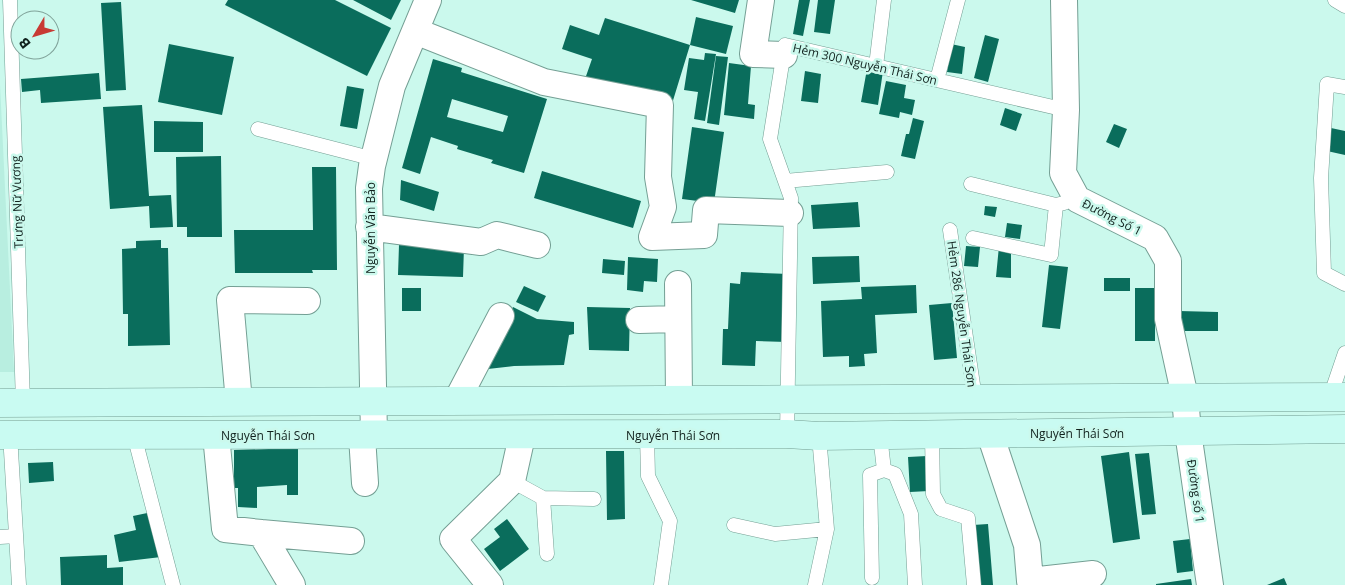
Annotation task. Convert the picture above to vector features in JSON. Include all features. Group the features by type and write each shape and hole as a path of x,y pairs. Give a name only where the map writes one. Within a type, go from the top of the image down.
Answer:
{"main road":[{"path":"11,403 373,400 787,400 1185,396 1337,397"},
{"name":"Nguyễn Thái Sơn","path":"5,434 522,436 787,434 819,436 1345,429"}],"street":[{"name":"Nguyễn Văn Bảo","path":"365,483 368,436 373,400 369,188 374,159 392,86 428,0"},
{"path":"761,0 753,54 784,55"},
{"name":"Đường Số 1","path":"1064,0 1066,110 1064,173 1066,202 1155,238 1168,260 1168,319 1185,396"},
{"path":"415,31 544,82 660,105 658,177 663,207 652,237 704,236 706,210 790,213"},
{"path":"369,227 481,242 497,235 537,246"},
{"path":"678,284 679,400"},
{"path":"239,402 230,300 307,301"},
{"path":"457,400 501,316"},
{"path":"640,320 678,319"},
{"name":"Đường số 1","path":"1185,396 1188,432 1210,585"},
{"path":"990,434 1027,545 1030,581 1093,574"},
{"path":"216,435 225,529 351,542"},
{"path":"490,585 453,539 512,481 522,436"},
{"path":"261,533 292,585"}],"lane":[{"name":"Trưng Nữ Vương","path":"10,0 11,403"},
{"path":"876,66 884,0"},
{"path":"937,80 958,0"},
{"path":"1335,0 1345,6"},
{"name":"Hẻm 300 Nguyễn Thái Sơn","path":"787,434 791,198 770,139 786,45 1066,110"},
{"path":"1345,87 1327,84 1321,178 1324,273 1345,284"},
{"path":"258,129 374,159"},
{"path":"785,181 887,172"},
{"path":"971,184 1066,202 1051,255 973,238"},
{"name":"Hẻm 286 Nguyễn Thái Sơn","path":"950,230 975,398"},
{"path":"1337,397 1345,352"},
{"path":"5,434 16,536 19,585"},
{"path":"134,434 173,585"},
{"path":"932,434 933,494 941,509 968,518 974,585"},
{"path":"647,435 648,476 670,521 661,585"},
{"path":"880,435 884,470"},
{"path":"816,585 827,529 819,436"},
{"path":"872,578 870,475 884,470 895,474 911,514 915,585"},
{"path":"512,481 542,498 594,499"},
{"path":"542,498 547,554"},
{"path":"734,525 775,534 827,529"},
{"path":"0,537 16,536"}],"shaded area":[{"path":"0,85 14,372 0,372"}],"building":[{"path":"228,0 335,0 391,28 367,76 225,5"},
{"path":"353,0 401,0 391,20"},
{"path":"691,0 739,0 735,13"},
{"path":"799,0 810,0 803,36 793,34"},
{"path":"818,0 835,0 830,34 814,32"},
{"path":"121,2 126,90 106,91 101,3"},
{"path":"696,17 733,26 726,54 690,45"},
{"path":"605,18 690,45 671,107 585,79 592,59 562,49 570,25 599,35"},
{"path":"985,35 999,39 988,82 974,78"},
{"path":"169,44 234,57 222,115 158,102"},
{"path":"951,44 965,47 962,74 947,72"},
{"path":"705,53 716,54 705,121 694,119 698,92 684,90 689,58 704,60"},
{"path":"716,56 728,57 719,125 707,123"},
{"path":"433,59 462,68 461,72 547,99 524,173 491,163 493,160 457,149 458,146 431,137 420,174 402,168","holes":["452,99 508,116 503,132 447,117"]},
{"path":"729,63 751,66 748,104 755,105 754,119 724,115"},
{"path":"867,69 883,71 878,105 861,102"},
{"path":"805,71 821,74 818,103 801,101"},
{"path":"99,73 101,99 41,103 40,90 22,92 21,79"},
{"path":"886,81 906,85 904,98 915,100 912,115 900,112 899,118 879,114"},
{"path":"347,86 364,89 357,129 340,126"},
{"path":"142,105 149,196 171,195 173,227 150,228 149,206 110,209 103,107"},
{"path":"1005,108 1022,114 1016,131 1000,125"},
{"path":"913,118 924,121 915,159 901,156 906,134 909,134"},
{"path":"154,121 203,122 203,152 154,152"},
{"path":"1114,124 1127,129 1119,148 1106,142"},
{"path":"692,127 724,132 714,203 682,199"},
{"path":"1331,128 1345,131 1345,155 1327,151"},
{"path":"221,156 222,237 187,237 187,227 177,227 176,157"},
{"path":"312,167 336,167 337,270 312,270 313,273 235,273 234,230 313,230"},
{"path":"542,171 641,201 633,228 534,198"},
{"path":"401,180 439,192 434,211 400,200"},
{"path":"858,202 860,227 813,229 811,205"},
{"path":"985,206 997,207 995,217 984,215"},
{"path":"1007,223 1022,225 1020,239 1005,237"},
{"path":"161,240 161,248 168,248 170,345 128,346 128,314 123,314 122,249 136,248 136,241"},
{"path":"399,245 464,247 463,277 398,275"},
{"path":"966,246 980,247 978,267 964,266"},
{"path":"999,246 1011,250 1011,278 996,277"},
{"path":"859,256 860,282 813,284 812,257"},
{"path":"628,257 658,259 657,282 644,281 643,292 627,290"},
{"path":"603,259 625,261 624,275 602,273"},
{"path":"1049,265 1068,267 1060,329 1042,327"},
{"path":"741,272 789,274 787,342 756,341 755,366 722,365 723,329 728,329 730,283 740,284"},
{"path":"1104,278 1130,278 1130,291 1104,291"},
{"path":"916,285 917,313 875,315 877,353 864,354 865,366 849,367 849,356 823,357 821,301 862,299 861,287"},
{"path":"524,286 546,296 538,312 516,302"},
{"path":"402,288 421,288 421,311 402,311"},
{"path":"1135,288 1155,288 1155,341 1135,341"},
{"path":"952,303 957,358 934,360 929,305"},
{"path":"513,307 537,319 574,322 574,334 569,335 564,365 514,366 479,370"},
{"path":"587,307 630,308 629,351 589,350"},
{"path":"1179,311 1218,312 1218,331 1179,331"},
{"path":"298,449 298,495 287,495 287,485 257,487 257,508 238,507 238,488 234,488 234,450"},
{"path":"606,451 624,451 625,519 607,520"},
{"path":"1129,452 1140,539 1113,543 1101,456"},
{"path":"1149,453 1156,514 1142,515 1135,454"},
{"path":"927,456 929,491 910,492 908,457"},
{"path":"53,462 54,481 29,483 28,463"},
{"path":"152,512 161,557 119,562 114,535 136,530 133,516"},
{"path":"507,519 529,549 500,571 484,549 500,537 494,529"},
{"path":"988,524 993,585 978,585 973,525"},
{"path":"1190,539 1193,571 1177,573 1173,541"},
{"path":"107,555 107,568 123,567 123,585 61,585 60,557"},
{"path":"1284,578 1287,585 1267,585"},
{"path":"1191,579 1192,585 1156,585 1156,584"}]}
